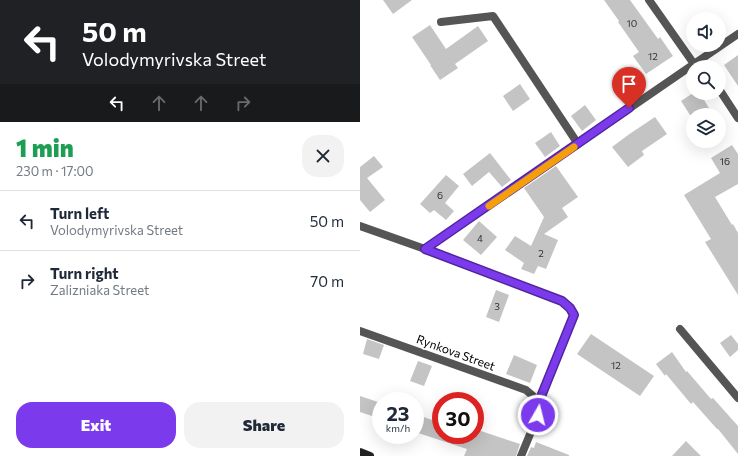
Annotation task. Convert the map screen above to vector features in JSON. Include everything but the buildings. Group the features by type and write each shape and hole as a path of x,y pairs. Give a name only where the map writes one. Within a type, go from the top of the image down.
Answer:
{"street":[{"path":"649,0 695,60"},
{"path":"441,22 493,16 578,144"},
{"path":"700,60 738,34"},
{"path":"425,249 686,70"},
{"path":"726,100 738,118"},
{"path":"360,226 562,301 570,308 574,315 538,404 538,415 521,456"},
{"path":"680,329 738,398"},
{"name":"Rynkova Street","path":"360,331 526,390 533,396 538,404"},
{"path":"360,452 370,456"}],"slow traffic":[{"path":"489,206 574,147"}],"route":[{"path":"538,415 538,404 574,315 570,308 562,301 425,249 629,108"}]}
